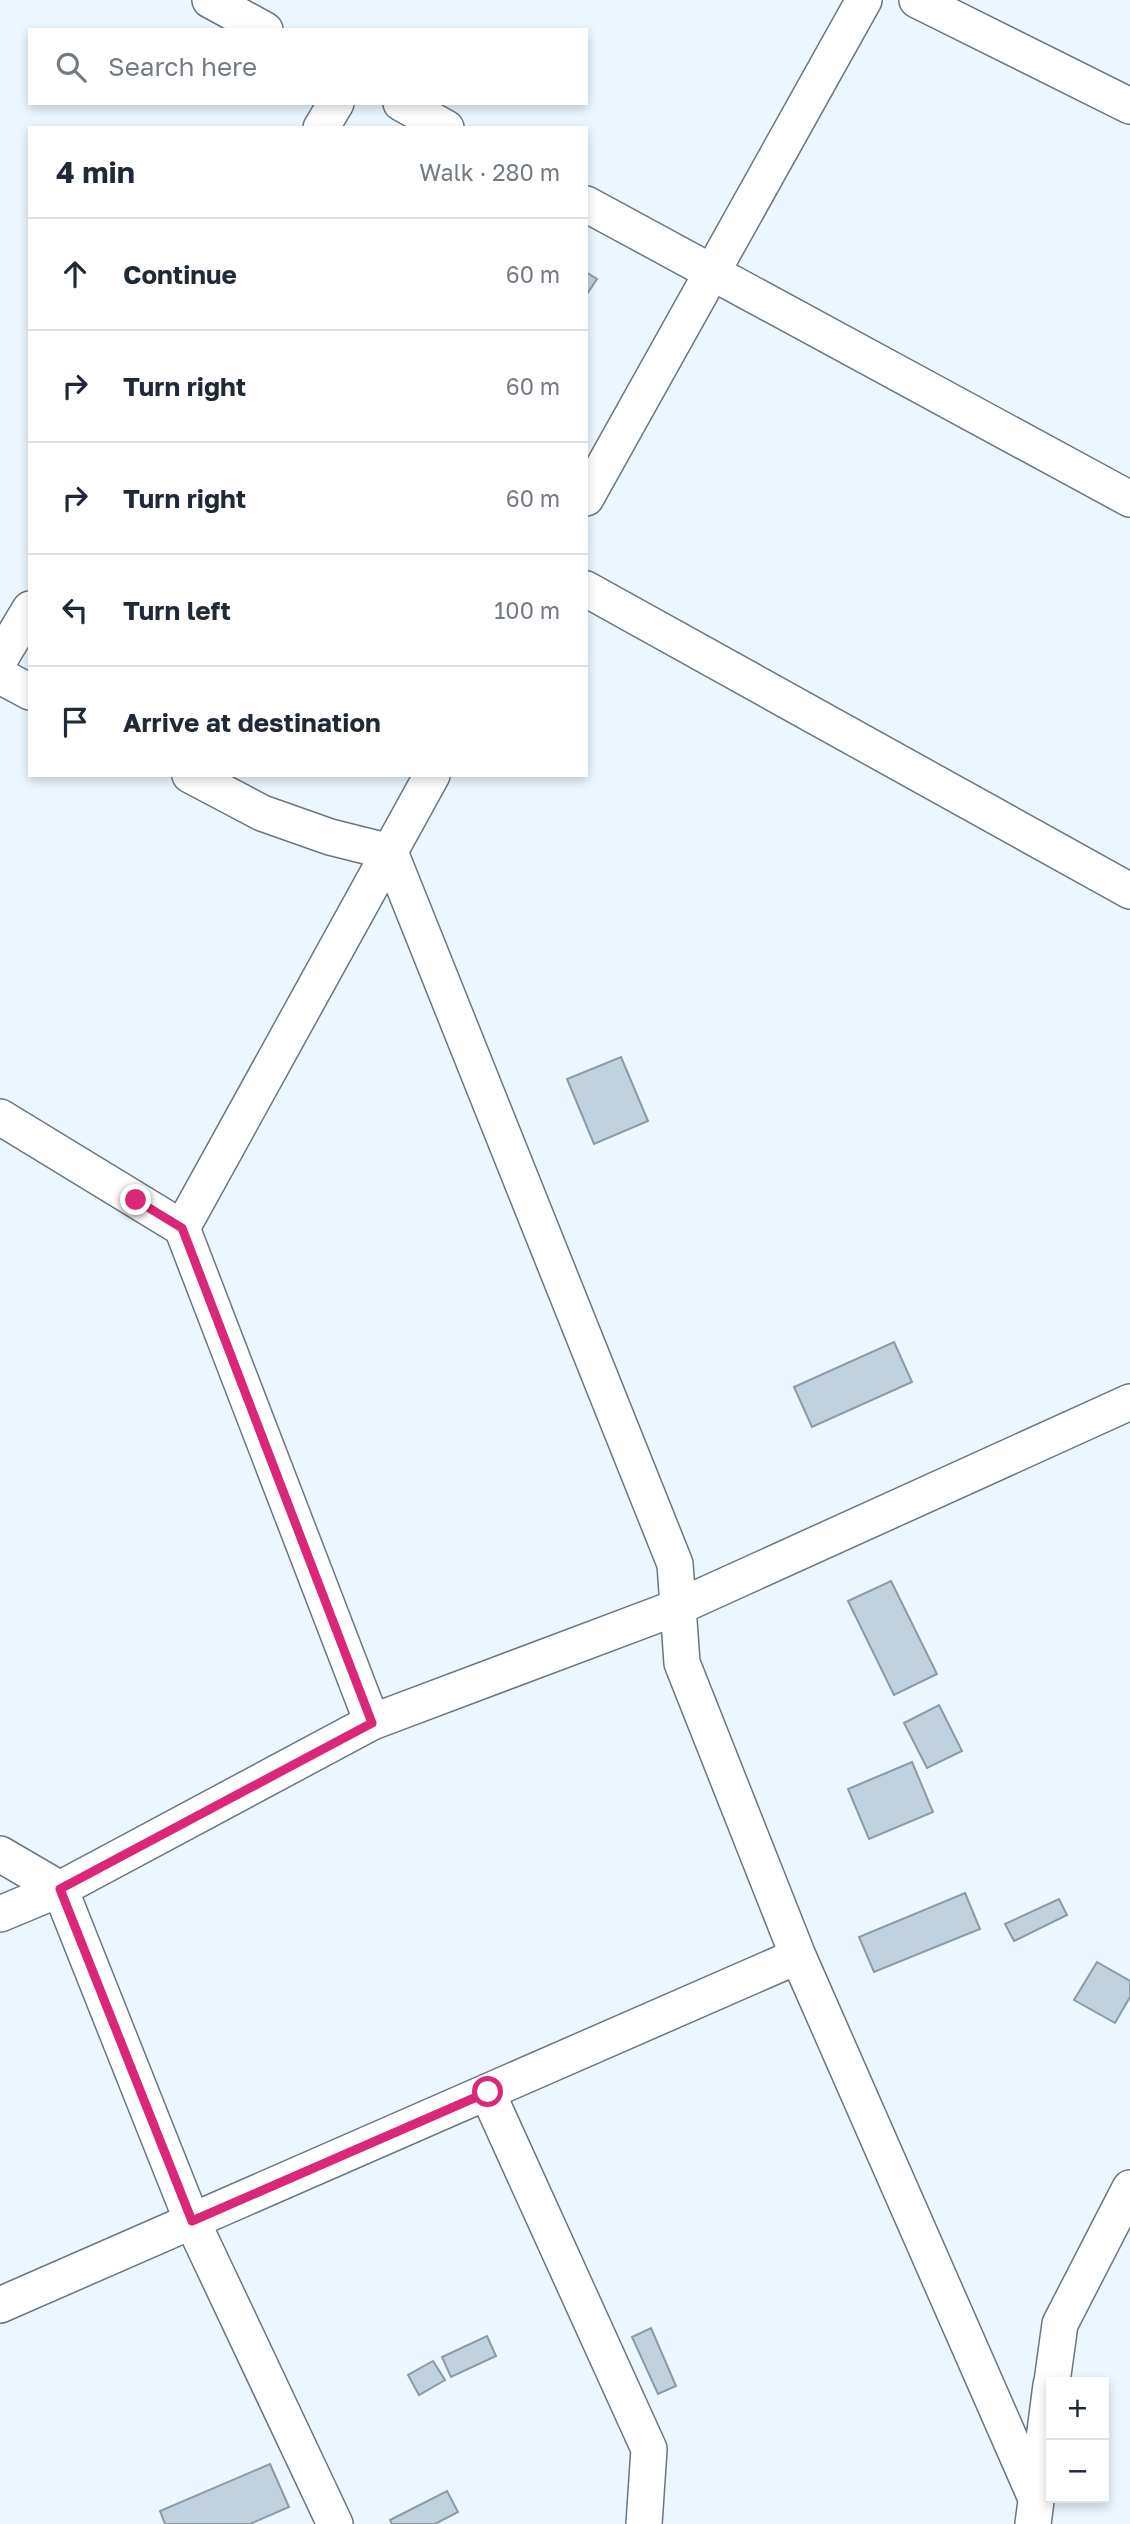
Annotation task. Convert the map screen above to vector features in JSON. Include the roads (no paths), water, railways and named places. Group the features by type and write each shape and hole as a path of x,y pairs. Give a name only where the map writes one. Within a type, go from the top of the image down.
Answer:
{"street":[{"path":"210,0 261,28"},
{"path":"588,494 863,0"},
{"path":"917,0 1130,106"},
{"path":"322,126 335,105"},
{"path":"405,105 442,126"},
{"path":"588,205 1130,499"},
{"path":"588,590 1130,891"},
{"path":"0,659 28,612"},
{"path":"0,676 28,691"},
{"path":"194,777 262,813 330,837 390,852"},
{"path":"182,1228 431,777"},
{"path":"390,852 675,1564 682,1663 798,1956 1034,2510"},
{"path":"0,1117 182,1228 372,1723"},
{"path":"0,1914 60,1889 372,1723 678,1607 1130,1402"},
{"path":"0,1854 60,1889 192,2221 335,2524"},
{"path":"0,2305 798,1956"},
{"path":"488,2092 649,2449 644,2524"},
{"path":"1052,2377 1060,2324 1130,2188"},
{"path":"1034,2510 1046,2421"}]}
